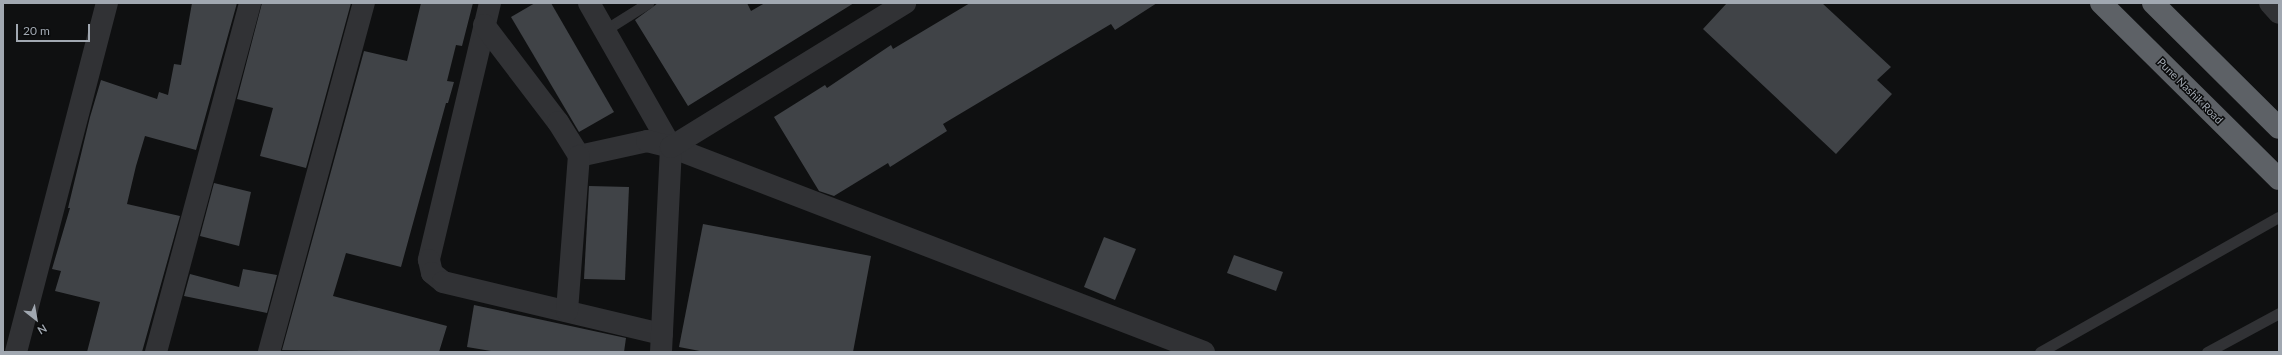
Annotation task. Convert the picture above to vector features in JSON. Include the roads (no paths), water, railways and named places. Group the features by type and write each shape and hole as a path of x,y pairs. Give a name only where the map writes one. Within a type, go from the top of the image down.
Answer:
{"highway":[{"name":"Pune Nashik Road","path":"2101,3 2279,179"},
{"path":"2152,3 2279,128"}],"street":[{"path":"16,352 107,3"},
{"path":"156,352 250,3"},
{"path":"269,352 364,3"},
{"path":"490,3 429,260 432,274 442,282 567,311 662,343 671,147 589,3"},
{"path":"671,147 906,3"},
{"path":"2270,3 2279,13"},
{"path":"484,25 558,122 579,156 567,311"},
{"path":"579,156 647,140 671,147 1204,352"}],"lane":[{"path":"605,30 648,3"},
{"path":"2040,352 2279,217"},
{"path":"2207,352 2279,313"}]}
